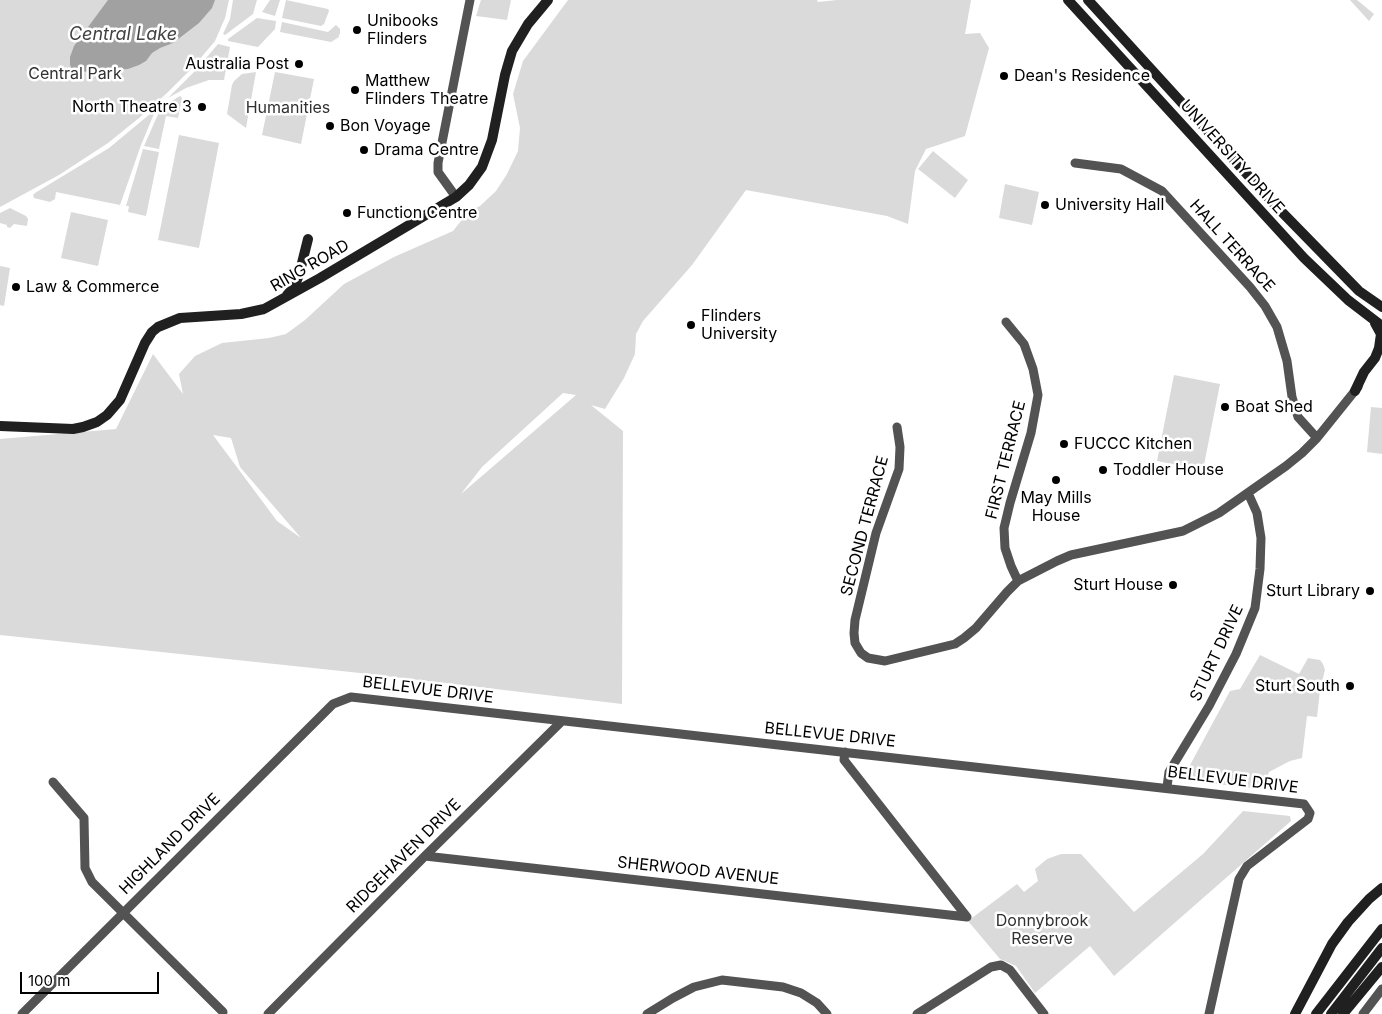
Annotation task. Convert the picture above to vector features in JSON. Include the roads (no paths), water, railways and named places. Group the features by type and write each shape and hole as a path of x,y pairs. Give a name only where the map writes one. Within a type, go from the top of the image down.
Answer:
{"street":[{"name":"RING ROAD","path":"0,426 66,429 89,425 106,416 120,400 146,343 152,332 158,327 180,318 254,312 283,300 456,197 469,185 482,167 492,140 505,75 512,51 528,24 548,0"},
{"name":"UNIVERSITY DRIVE","path":"1068,0 1304,258 1348,300 1382,326"},
{"name":"UNIVERSITY DRIVE","path":"1088,0 1275,205 1359,291 1382,307"},
{"path":"456,197 438,172 438,163 471,1"},
{"name":"HALL TERRACE","path":"1075,163 1120,169 1162,191 1250,287 1266,306 1277,327 1288,361 1292,397 1298,417 1317,438"},
{"path":"283,300 294,287 299,275 308,239"},
{"path":"1355,391 1379,348 1381,334 1372,319"},
{"name":"FIRST TERRACE","path":"1006,322 1024,344 1033,369 1038,395 1031,433 1004,528 1005,548 1010,566 1018,581"},
{"path":"1018,581 1071,555 1183,531 1219,513 1286,466 1317,438 1382,357"},
{"name":"SECOND TERRACE","path":"897,427 900,447 899,469 876,533 855,620 855,643 861,653 868,658 885,661 955,644 976,628 1018,581"},
{"name":"STURT DRIVE","path":"1167,787 1169,772 1209,706 1236,654 1255,608 1260,569 1261,538 1257,513 1248,493"},
{"name":"BELLEVUE DRIVE","path":"342,700 350,697 1167,787 1304,804 1310,813 1308,819 1247,866 1240,879 1209,1014"},
{"name":"HIGHLAND DRIVE","path":"22,1014 333,704 342,700"},
{"name":"RIDGEHAVEN DRIVE","path":"268,1014 562,721"},
{"name":"SHERWOOD AVENUE","path":"425,856 967,917 844,760 845,752"},
{"path":"53,782 84,818 85,868 92,882 124,912 222,1013"},
{"path":"1295,1014 1332,944 1368,899 1382,888"},
{"path":"1316,1014 1382,929"},
{"path":"1331,1014 1382,948"},
{"path":"918,1014 991,967 1001,965 1010,970 1044,1014"},
{"path":"1343,1014 1382,967"},
{"path":"647,1014 694,987 722,980 783,987 817,1003 827,1014"},
{"path":"1363,1014 1382,989"}],"water":[{"name":"Central Lake","path":"108,0 215,0 212,8 199,23 173,43 152,53 146,61 139,65 128,69 89,72 72,69 70,57 74,46"}],"place":[{"name":"Unibooks Flinders","path":"357,30"},
{"name":"Australia Post","path":"299,64"},
{"name":"Dean's Residence","path":"1004,76"},
{"name":"Matthew Flinders Theatre","path":"355,90"},
{"name":"North Theatre 3","path":"202,107"},
{"name":"Bon Voyage","path":"330,126"},
{"name":"Drama Centre","path":"364,150"},
{"name":"University Hall","path":"1045,205"},
{"name":"Function Centre","path":"347,213"},
{"name":"Law & Commerce","path":"16,287"},
{"name":"Flinders University","path":"691,325"},
{"name":"Boat Shed","path":"1225,407"},
{"name":"FUCCC Kitchen","path":"1064,444"},
{"name":"Toddler House","path":"1103,470"},
{"name":"May Mills House","path":"1056,480"},
{"name":"Sturt House","path":"1173,585"},
{"name":"Sturt Library","path":"1370,591"},
{"name":"Sturt South","path":"1350,686"}],"park label":[{"name":"Central Park","path":"75,74"},
{"name":"Humanities","path":"288,108"},
{"name":"Donnybrook Reserve","path":"1042,930"}]}
